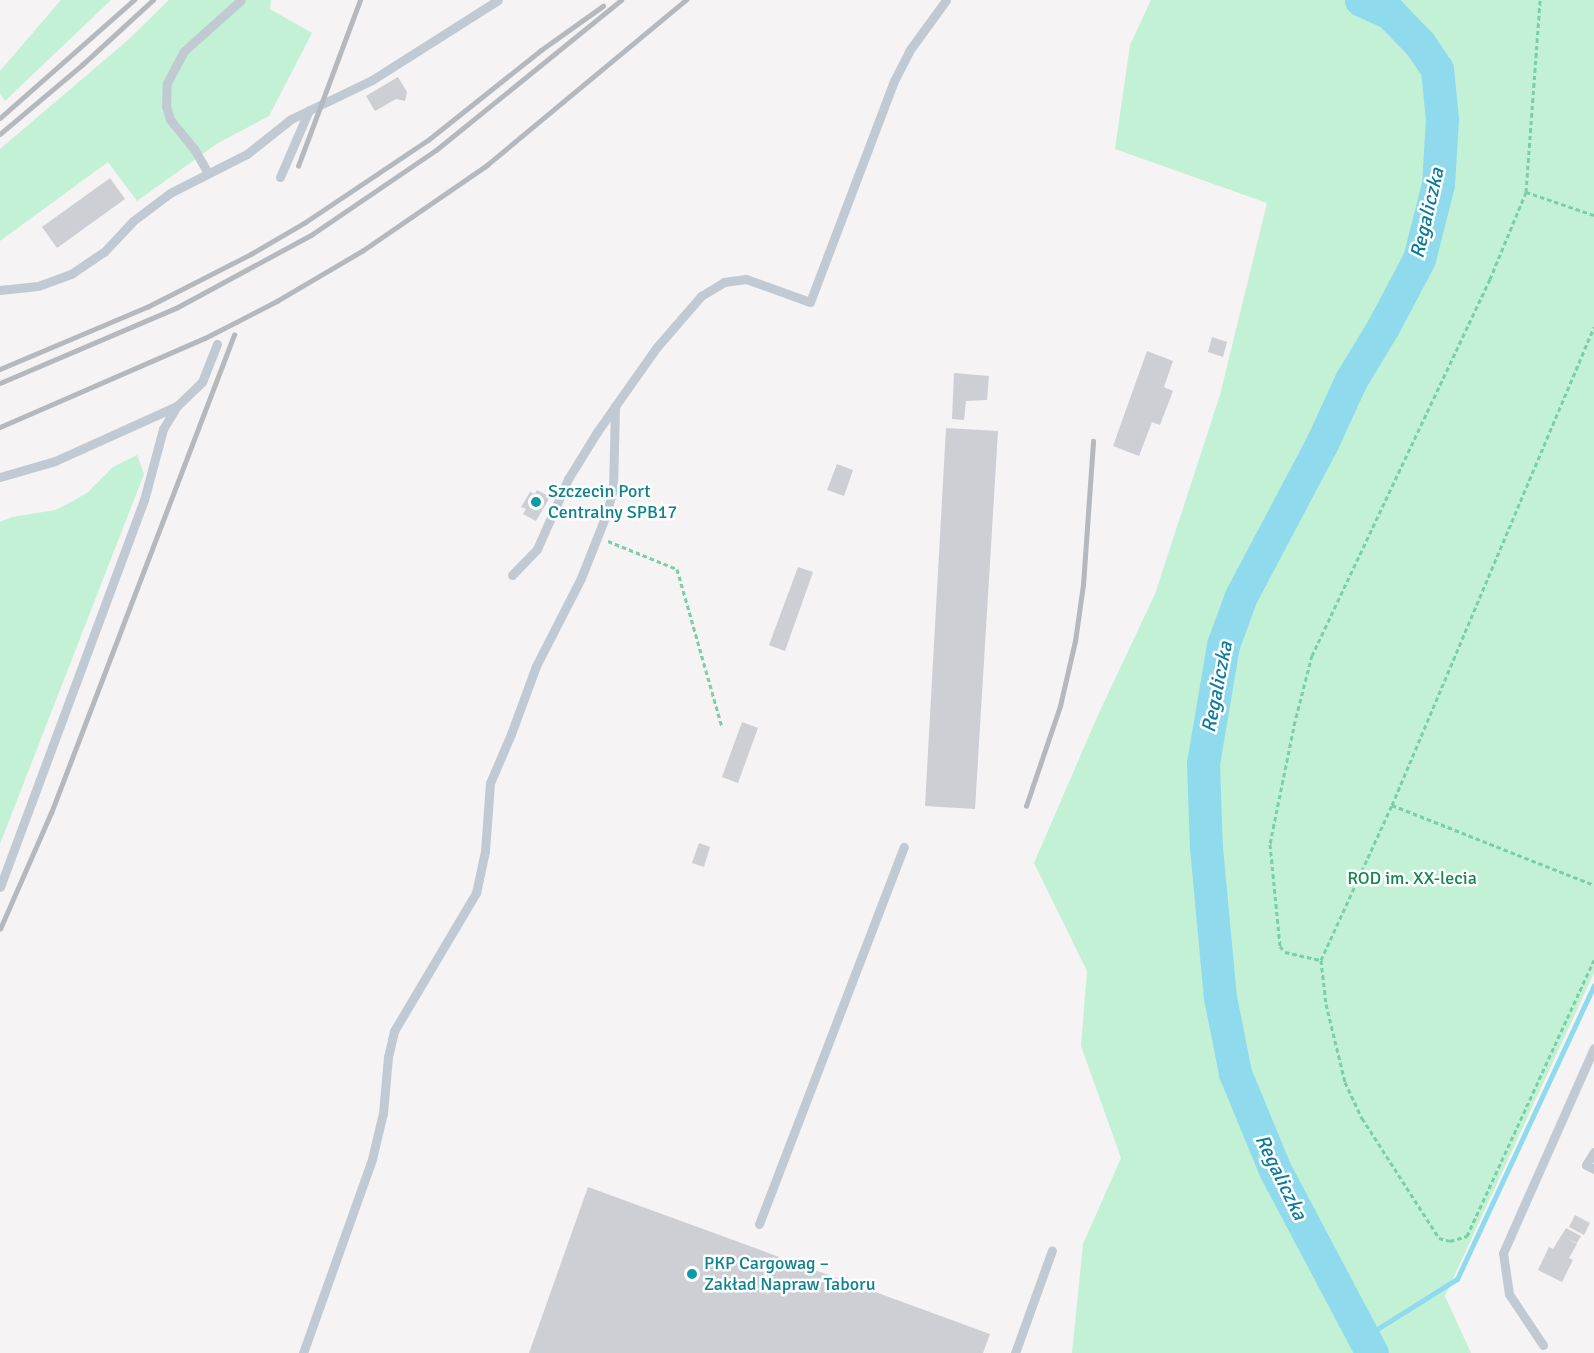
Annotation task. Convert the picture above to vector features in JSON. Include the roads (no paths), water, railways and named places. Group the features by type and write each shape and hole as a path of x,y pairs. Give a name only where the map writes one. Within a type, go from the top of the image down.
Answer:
{"lane":[{"path":"208,173 194,148 170,119 166,106 167,83 184,51 241,0"},
{"path":"0,290 38,286 71,274 104,252 155,203 247,154 280,126 309,108 372,80 498,0"},
{"path":"512,574 537,549 568,479 615,406 656,348 701,296 716,285 731,280 746,279 810,302 894,81 914,43 946,0"},
{"path":"280,177 309,108"},
{"path":"0,887 144,500 163,429 177,406 202,382 217,344"},
{"path":"0,477 55,461 142,424 177,406"},
{"path":"303,1353 372,1159 383,1113 388,1057 394,1031 476,893 485,851 489,783 511,734 536,666 582,578 598,537 613,489 615,406"},
{"path":"759,1224 904,846"},
{"path":"1543,1345 1509,1294 1503,1253 1594,1048"},
{"path":"1594,1152 1586,1166 1594,1169"},
{"path":"1015,1353 1052,1250"}],"waterway":[{"name":"Regaliczka","path":"1361,0 1390,13 1420,44 1437,69 1442,119 1438,184 1419,259 1383,327 1351,380 1322,443 1241,596 1223,645 1203,763 1206,847 1220,997 1235,1073 1275,1170 1372,1353"},
{"path":"1366,1336 1457,1279 1594,985"}],"railway":[{"path":"0,118 134,0"},
{"path":"0,134 82,65 153,0"},
{"path":"298,166 360,0"},
{"path":"0,383 176,308 311,235 436,150 621,0"},
{"path":"0,427 205,338 277,301 362,251 487,165 686,0"},
{"path":"0,369 147,307 251,254 304,223 428,140 541,50 603,6"},
{"path":"0,929 51,813 234,335"},
{"path":"1026,806 1060,706 1075,641 1083,585 1093,441"}],"place":[{"name":"Szczecin Port Centralny SPB17","path":"536,502"},
{"name":"PKP Cargowag – Zakład Napraw Taboru","path":"692,1274"}],"park label":[{"name":"ROD im. XX-lecia","path":"1412,878"}]}
